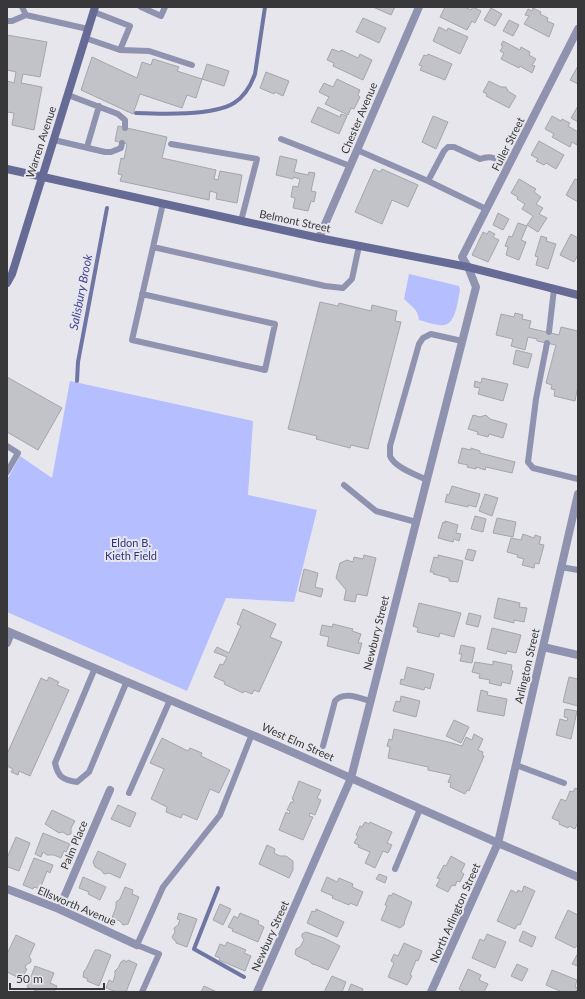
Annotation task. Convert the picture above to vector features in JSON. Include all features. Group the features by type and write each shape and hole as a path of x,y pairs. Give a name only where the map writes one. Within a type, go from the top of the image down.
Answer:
{"main road":[{"name":"Warren Avenue","path":"8,281 12,274 95,9"},
{"name":"Belmont Street","path":"7,169 318,238 468,267 578,295"}],"street":[{"name":"Chester Avenue","path":"318,238 419,7"},
{"name":"Fuller Street","path":"468,267 462,257 578,29"},
{"name":"Newbury Street","path":"258,992 351,778 476,287 468,267"},
{"name":"Arlington Street","path":"498,843 578,494"},
{"path":"7,643 9,632"},
{"name":"West Elm Street","path":"9,632 252,734 578,877"},
{"path":"543,646 578,655"},
{"name":"Palm Place","path":"59,909 110,790"},
{"name":"North Arlington Street","path":"431,992 498,843"},
{"name":"Ellsworth Avenue","path":"7,889 59,909 137,945"}],"lane":[{"path":"22,7 26,15"},
{"path":"141,7 161,16 165,7"},
{"path":"95,9 130,26 120,50"},
{"path":"7,21 12,21 26,15 88,29"},
{"path":"85,38 120,50 149,51 192,65"},
{"path":"68,95 118,114 125,120 125,128"},
{"path":"87,147 99,106"},
{"path":"281,139 350,166"},
{"path":"54,140 111,152 121,148 122,143"},
{"path":"171,144 257,159 241,221"},
{"path":"428,181 444,151 448,147 454,147 480,159 492,156 508,166"},
{"path":"357,150 428,181 486,209"},
{"path":"142,294 275,324 265,370 132,340 142,294 153,247 162,203"},
{"path":"153,247 325,286 343,288 352,279 359,246"},
{"path":"549,332 554,289"},
{"path":"427,480 401,468 394,462 390,456 390,446 419,344 423,338 432,334 462,341"},
{"path":"547,343 536,399 528,462 533,468 578,479"},
{"path":"7,446 18,453 7,472"},
{"path":"344,485 376,511 416,522"},
{"path":"561,567 578,570"},
{"path":"95,668 55,763 57,773 66,780 77,782 89,772 127,681"},
{"path":"323,746 335,700 338,697 348,695 370,701"},
{"path":"129,793 170,700"},
{"path":"142,992 159,954 137,945 163,887 220,815 252,734"},
{"path":"516,765 564,783"},
{"path":"395,869 420,809"}],"green space":[{"path":"409,274 459,286 460,290 456,310 454,316 448,324 438,325 419,320 416,310 404,299"},
{"name":"Eldon B. Kieth Field","path":"70,381 253,421 248,495 317,510 294,602 226,598 187,691 7,612 7,480 20,456 52,478"}],"building":[{"path":"373,7 395,7 391,15"},
{"path":"445,7 465,7 471,10 473,7 481,11 475,23 472,21 467,30 440,17"},
{"path":"491,8 502,14 495,26 484,20"},
{"path":"533,8 548,18 547,21 554,24 549,37 524,24 529,16 525,15 528,9 532,11"},
{"path":"363,18 386,28 379,43 356,32"},
{"path":"509,20 519,25 513,36 503,31"},
{"path":"439,27 447,31 448,28 468,37 460,54 433,41"},
{"path":"7,35 47,42 40,77 23,74 21,83 42,87 34,130 12,125 14,113 7,112 7,81 14,83 16,72 7,70"},
{"path":"503,41 520,50 521,47 530,52 529,55 536,59 532,65 535,66 532,73 520,66 519,68 501,59 504,53 500,51 503,46 501,45"},
{"path":"332,49 340,52 341,50 358,58 360,54 372,60 363,80 333,66 334,63 327,60"},
{"path":"428,54 452,64 445,80 420,70 422,66 419,65 424,55 427,56"},
{"path":"92,57 137,78 142,62 151,65 153,59 179,67 177,71 202,79 196,98 187,95 182,108 140,94 133,114 81,90"},
{"path":"207,64 229,71 224,86 202,79"},
{"path":"578,66 578,84 570,80"},
{"path":"266,72 289,81 283,96 260,88"},
{"path":"337,79 360,90 358,95 360,97 354,109 351,108 348,115 325,104 329,97 319,92 324,83 333,87"},
{"path":"489,81 501,87 506,87 508,91 516,96 509,108 486,96 487,94 483,92"},
{"path":"578,106 578,122 571,118"},
{"path":"318,107 340,117 341,114 347,116 339,134 311,122"},
{"path":"433,116 448,122 436,149 422,142"},
{"path":"552,116 561,121 562,119 570,123 568,126 578,132 577,145 572,142 570,147 552,137 554,134 545,129"},
{"path":"118,126 167,137 162,158 216,170 214,179 218,180 220,171 242,175 237,203 216,199 217,193 210,191 209,200 120,181 122,175 118,174 121,158 124,159 127,144 115,141"},
{"path":"539,141 564,155 556,169 546,163 544,165 536,161 538,159 531,155"},
{"path":"280,156 297,160 294,172 308,175 309,172 315,173 311,191 316,192 314,202 311,201 308,211 293,208 295,198 291,197 293,186 298,187 300,179 276,175"},
{"path":"374,169 380,172 382,169 418,185 408,207 392,200 382,224 355,212"},
{"path":"519,179 536,189 534,192 541,197 536,204 543,208 539,214 547,218 538,232 527,225 533,216 522,209 525,204 511,193"},
{"path":"575,179 578,180 578,202 566,195"},
{"path":"498,213 509,219 503,230 493,225"},
{"path":"518,223 527,226 521,240 526,242 519,260 506,255 508,247 505,246 509,236 512,237"},
{"path":"489,231 495,234 493,237 499,240 488,262 472,255 483,232 487,234"},
{"path":"571,234 578,238 578,255 574,262 560,255"},
{"path":"541,236 547,238 546,241 556,244 548,269 536,265 538,257 535,256"},
{"path":"320,302 338,306 339,303 371,311 372,305 397,311 395,321 401,322 368,449 351,445 350,448 316,439 317,436 288,429"},
{"path":"515,313 523,315 522,319 531,321 529,328 559,335 561,327 578,331 578,386 575,401 554,396 555,390 551,389 552,385 546,383 556,345 537,341 537,339 528,337 525,350 511,346 513,339 496,335 501,314 514,317"},
{"path":"516,350 532,354 528,368 513,364"},
{"path":"7,377 62,408 38,450 7,432"},
{"path":"482,378 508,384 503,401 478,394 480,388 474,387 475,381 481,383"},
{"path":"473,415 480,417 486,415 490,419 507,424 503,438 489,434 488,437 477,434 478,432 468,429"},
{"path":"462,448 471,450 471,448 480,451 480,453 515,462 512,473 486,467 485,470 476,467 476,469 467,467 468,465 458,463"},
{"path":"452,486 480,494 476,507 468,505 468,507 445,502 447,494 449,495"},
{"path":"485,494 498,498 492,516 479,511"},
{"path":"475,516 486,519 483,532 471,529"},
{"path":"497,518 516,522 513,537 493,533"},
{"path":"445,521 458,525 456,533 461,534 459,541 454,539 453,542 438,538 443,522 445,523"},
{"path":"523,534 534,538 535,535 541,537 539,544 544,545 539,564 535,563 534,568 522,565 524,559 517,557 518,555 507,552 511,538 521,540"},
{"path":"468,549 476,551 473,561 465,559"},
{"path":"364,555 376,558 367,596 357,594 355,602 344,600 346,590 336,578 340,563 347,560 353,562 354,557 363,559"},
{"path":"438,555 463,561 458,582 449,581 449,578 433,574 434,572 430,572 434,557 438,558"},
{"path":"304,569 318,573 315,587 323,589 321,597 299,591"},
{"path":"498,598 520,603 519,607 527,608 524,622 514,620 514,623 494,618"},
{"path":"419,603 461,613 454,637 440,633 439,637 417,632 418,628 413,626"},
{"path":"243,609 276,624 270,637 282,642 259,692 254,690 252,694 244,691 243,693 224,684 225,682 214,677 220,664 223,665 227,657 214,652 217,647 229,653 241,626 237,624"},
{"path":"469,613 481,616 478,627 466,624"},
{"path":"333,624 353,629 352,631 361,634 358,643 362,643 359,654 327,646 329,637 320,635 322,625 332,627"},
{"path":"492,628 521,635 516,653 507,651 506,654 487,649"},
{"path":"461,645 475,648 472,663 460,661 462,654 459,654"},
{"path":"493,661 512,665 511,670 513,671 510,684 502,682 501,686 489,683 490,680 479,678 480,674 472,672 475,662 493,665"},
{"path":"407,667 434,674 430,689 425,687 424,690 400,684 401,679 404,680"},
{"path":"49,677 59,682 57,685 69,690 30,776 19,771 18,775 11,772 13,769 7,766 7,754 41,678 47,681"},
{"path":"569,677 578,679 578,706 563,702"},
{"path":"481,690 488,692 487,695 507,699 504,716 477,711"},
{"path":"401,696 420,701 416,717 393,711 396,701 400,702"},
{"path":"565,709 577,711 571,739 556,735 560,719 567,721 568,718 564,717"},
{"path":"454,720 469,727 461,743 446,736"},
{"path":"394,729 462,746 466,737 472,740 474,734 483,739 478,750 483,752 482,755 484,756 469,791 467,790 465,794 450,787 451,783 448,782 451,775 428,770 428,767 388,758 390,747 387,746 389,739 392,740"},
{"path":"162,738 188,751 190,748 202,753 201,756 230,770 219,793 210,789 197,820 183,814 181,818 166,812 167,807 151,799 164,769 150,763"},
{"path":"299,781 321,790 317,798 321,800 315,815 310,813 309,816 313,817 303,840 279,830 286,812 289,814 290,811 287,810 291,802 294,800 292,799"},
{"path":"575,788 578,789 578,822 575,829 559,824 560,822 552,818 561,799 566,801 570,791 573,792"},
{"path":"118,805 136,813 130,827 111,819"},
{"path":"52,810 75,821 71,828 71,834 67,835 63,832 59,833 45,824"},
{"path":"365,822 369,824 370,822 392,832 387,843 392,845 388,853 383,851 375,868 365,863 370,852 358,847 359,845 354,843 358,836 356,835 360,826 362,827"},
{"path":"43,833 70,844 66,852 64,851 61,858 54,855 47,855 43,852 41,857 35,854"},
{"path":"16,837 30,843 19,871 8,867 7,868 7,858"},
{"path":"267,845 275,849 274,853 280,856 286,856 293,861 293,870 289,878 259,864"},
{"path":"98,851 126,864 120,878 109,873 104,874 101,870 95,867 93,862"},
{"path":"451,856 465,864 461,872 464,874 460,882 457,881 455,886 452,885 448,892 436,886 440,879 437,878"},
{"path":"34,858 53,865 50,873 47,871 40,889 34,887 33,889 23,885"},
{"path":"379,874 387,877 385,883 376,879"},
{"path":"83,877 106,887 100,900 88,894 89,892 79,888"},
{"path":"327,877 337,882 339,878 353,884 352,887 363,892 357,906 350,903 349,905 332,898 333,896 321,891"},
{"path":"524,886 535,891 520,925 518,924 515,929 497,921 511,890 517,893 518,890 522,892"},
{"path":"125,887 133,890 132,894 139,897 128,924 123,925 120,921 112,918 116,907 116,902 120,899"},
{"path":"393,893 412,902 404,925 400,928 381,920 387,906 385,905 389,895 391,896"},
{"path":"220,904 231,909 223,925 213,920"},
{"path":"316,909 344,922 337,937 307,923 312,911 315,912"},
{"path":"568,910 578,915 578,944 575,948 555,938"},
{"path":"179,913 197,919 187,947 176,943 172,937 175,932 174,928 178,925 180,920 177,919"},
{"path":"240,913 259,921 258,924 264,927 258,942 232,931 233,929 228,927 234,916 238,918"},
{"path":"523,931 536,937 532,947 519,941"},
{"path":"306,932 324,938 340,946 328,970 312,964 295,954 296,949 300,947 304,940 302,934"},
{"path":"487,934 506,942 495,968 472,958 480,939 484,941"},
{"path":"16,935 35,944 29,957 31,962 26,965 25,968 27,969 21,979 7,972 7,954"},
{"path":"227,942 246,950 244,953 251,956 245,971 219,960 220,958 215,956 220,944 225,946"},
{"path":"404,943 422,951 418,961 416,960 410,975 412,976 407,985 388,977 394,963 391,961 394,954 398,956"},
{"path":"95,950 111,955 99,986 87,981 88,979 83,977 84,971"},
{"path":"578,953 578,966 572,964"},
{"path":"124,960 137,964 126,992 116,992 106,988 109,980 113,982 115,971"},
{"path":"517,964 528,969 522,981 511,976"},
{"path":"35,966 54,973 50,983 57,986 54,992 39,992 27,987"},
{"path":"468,969 481,975 479,980 488,984 484,992 465,992 459,989"},
{"path":"552,970 577,980 575,987 578,988 576,992 562,992 546,985"},
{"path":"332,976 346,982 342,992 324,992"},
{"path":"351,984 363,989 362,992 348,992"},
{"path":"204,986 217,992 201,992"}],"waterway":[{"name":"Salisbury Brook","path":"136,113 172,114 200,112 225,107 238,100 247,90 255,74 265,7"},
{"name":"Salisbury Brook","path":"77,381 78,362 107,208"},
{"name":"Salisbury Brook","path":"218,888 194,949 244,977"}]}
